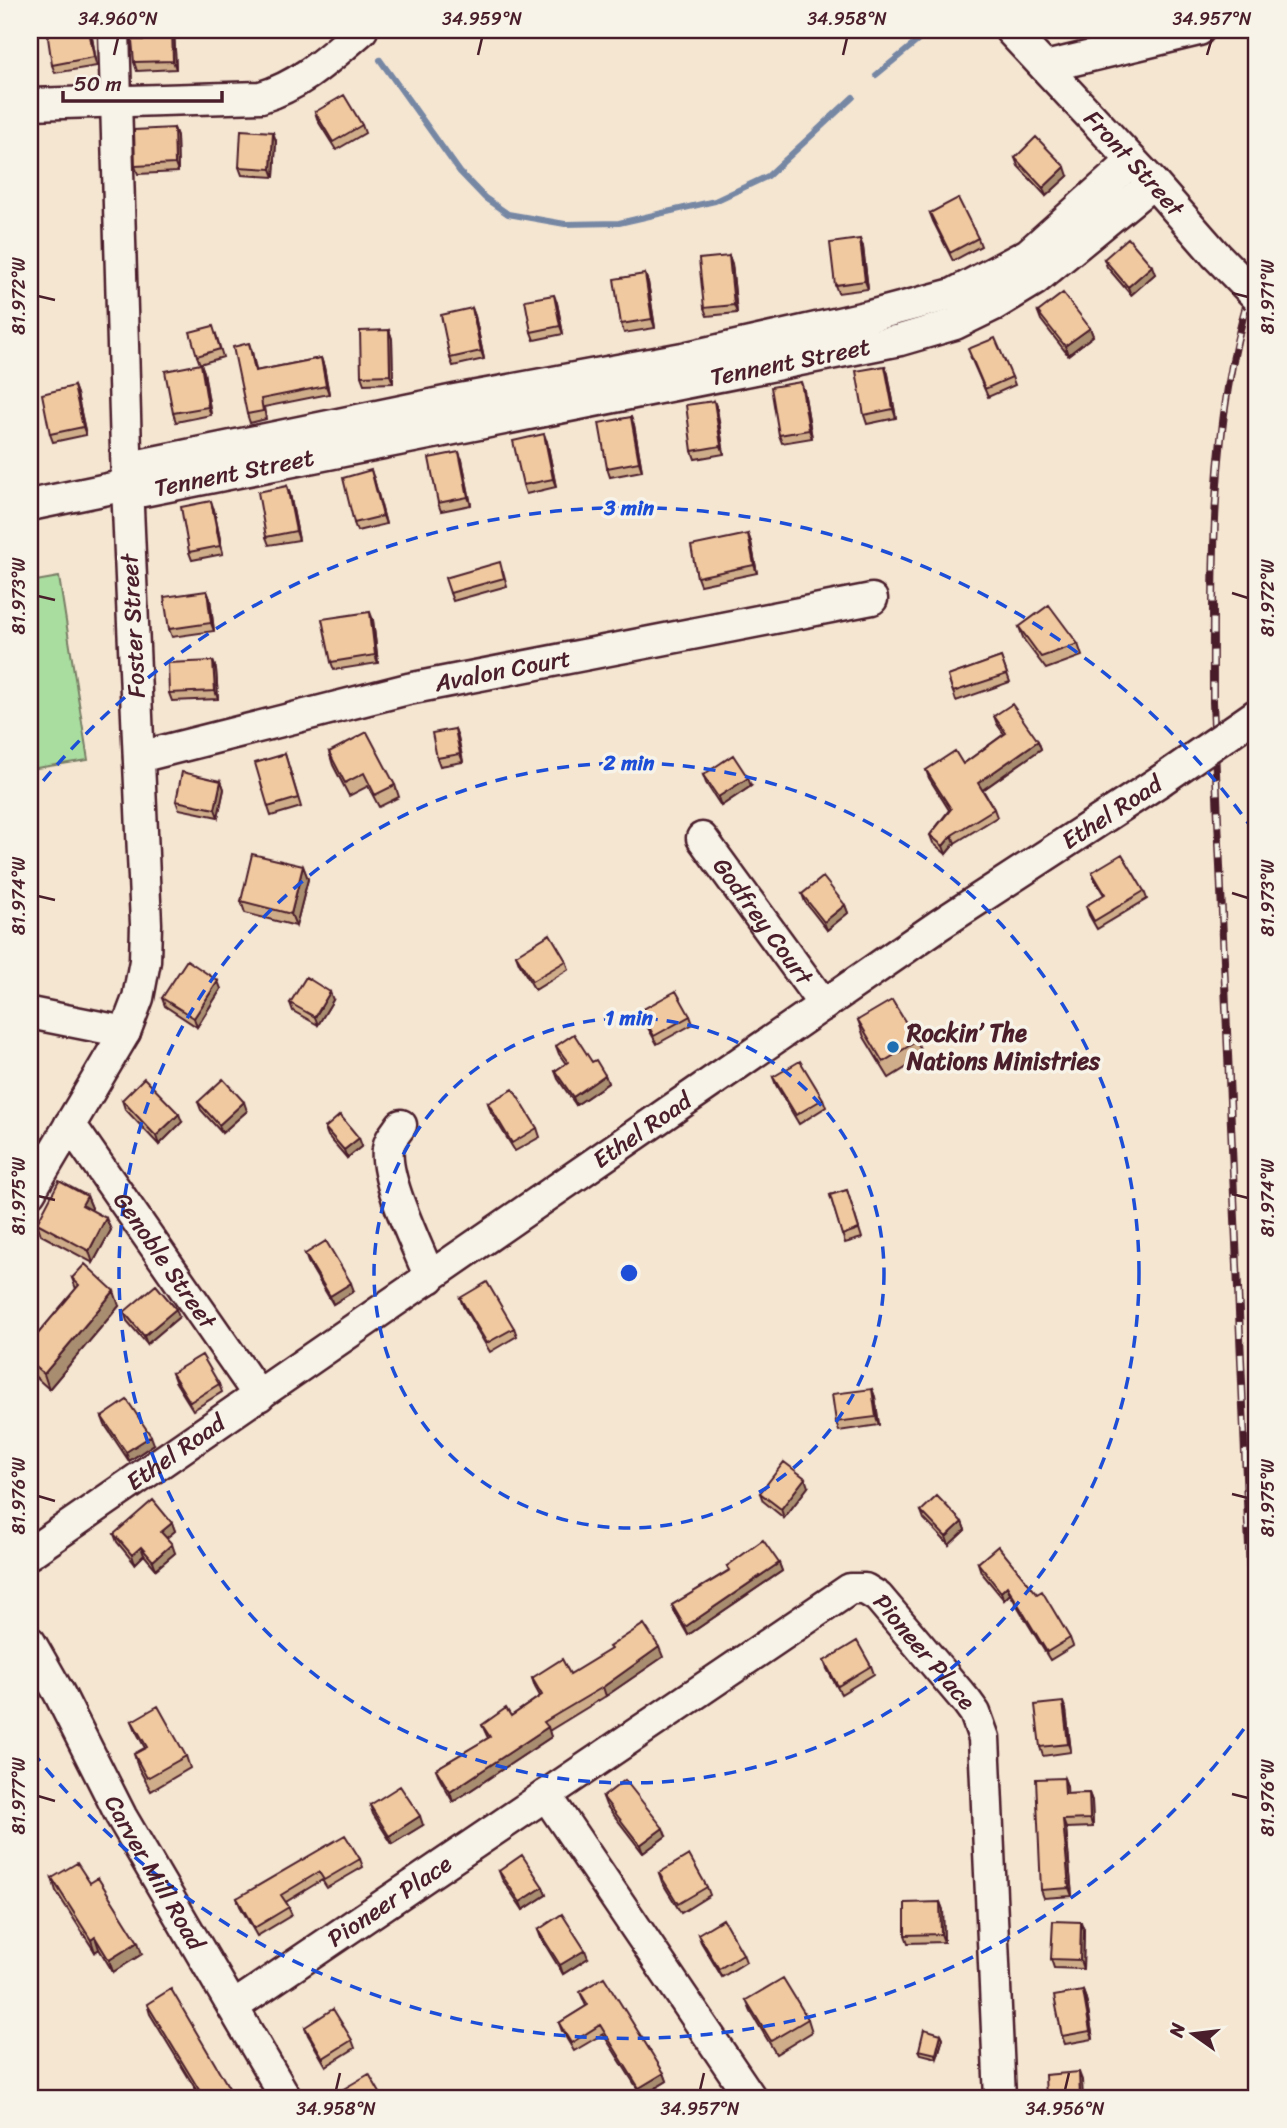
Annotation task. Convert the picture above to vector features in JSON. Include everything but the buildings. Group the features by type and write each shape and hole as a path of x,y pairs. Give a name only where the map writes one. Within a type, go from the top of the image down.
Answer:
{"street":[{"name":"Foster Street","path":"35,1175 70,1124 125,1032 138,998 145,961 146,925 127,485 114,30"},
{"path":"30,104 241,100 271,94 300,82 362,30"},
{"name":"Front Street","path":"1010,30 1257,297"},
{"path":"1045,67 1199,30"},
{"name":"Tennent Street","path":"1132,161 1028,254 953,294 870,316 683,358 455,400 144,464 127,485 143,491 911,337 955,324 994,305 1035,280 1153,183"},
{"path":"30,505 127,485"},
{"name":"Avalon Court","path":"139,757 408,689 872,599"},
{"name":"Ethel Road","path":"30,1553 939,925 1160,781 1257,714"},
{"name":"Godfrey Court","path":"702,838 824,1005"},
{"path":"30,1013 125,1032"},
{"name":"Genoble Street","path":"70,1124 258,1396"},
{"path":"401,1125 391,1139 388,1150 391,1179 430,1278"},
{"name":"Pioneer Place","path":"233,2007 837,1596 850,1589 865,1590 878,1597 967,1702 981,1725 984,1738 1000,2098"},
{"name":"Carver Mill Road","path":"30,1642 121,1816 286,2098"},
{"path":"547,1795 751,2098"}],"green space":[{"path":"59,577 88,760 30,769 30,582"}],"waterway":[{"path":"876,75 931,30"},
{"path":"380,60 460,172 485,198 508,214 565,224 619,223 715,201 768,176 853,97"}],"railway":[{"path":"1257,271 1241,323 1222,430 1214,538 1213,648 1213,702 1257,1735"}],"place":[{"name":"Rockin’ The Nations Ministries","path":"893,1047"}]}
